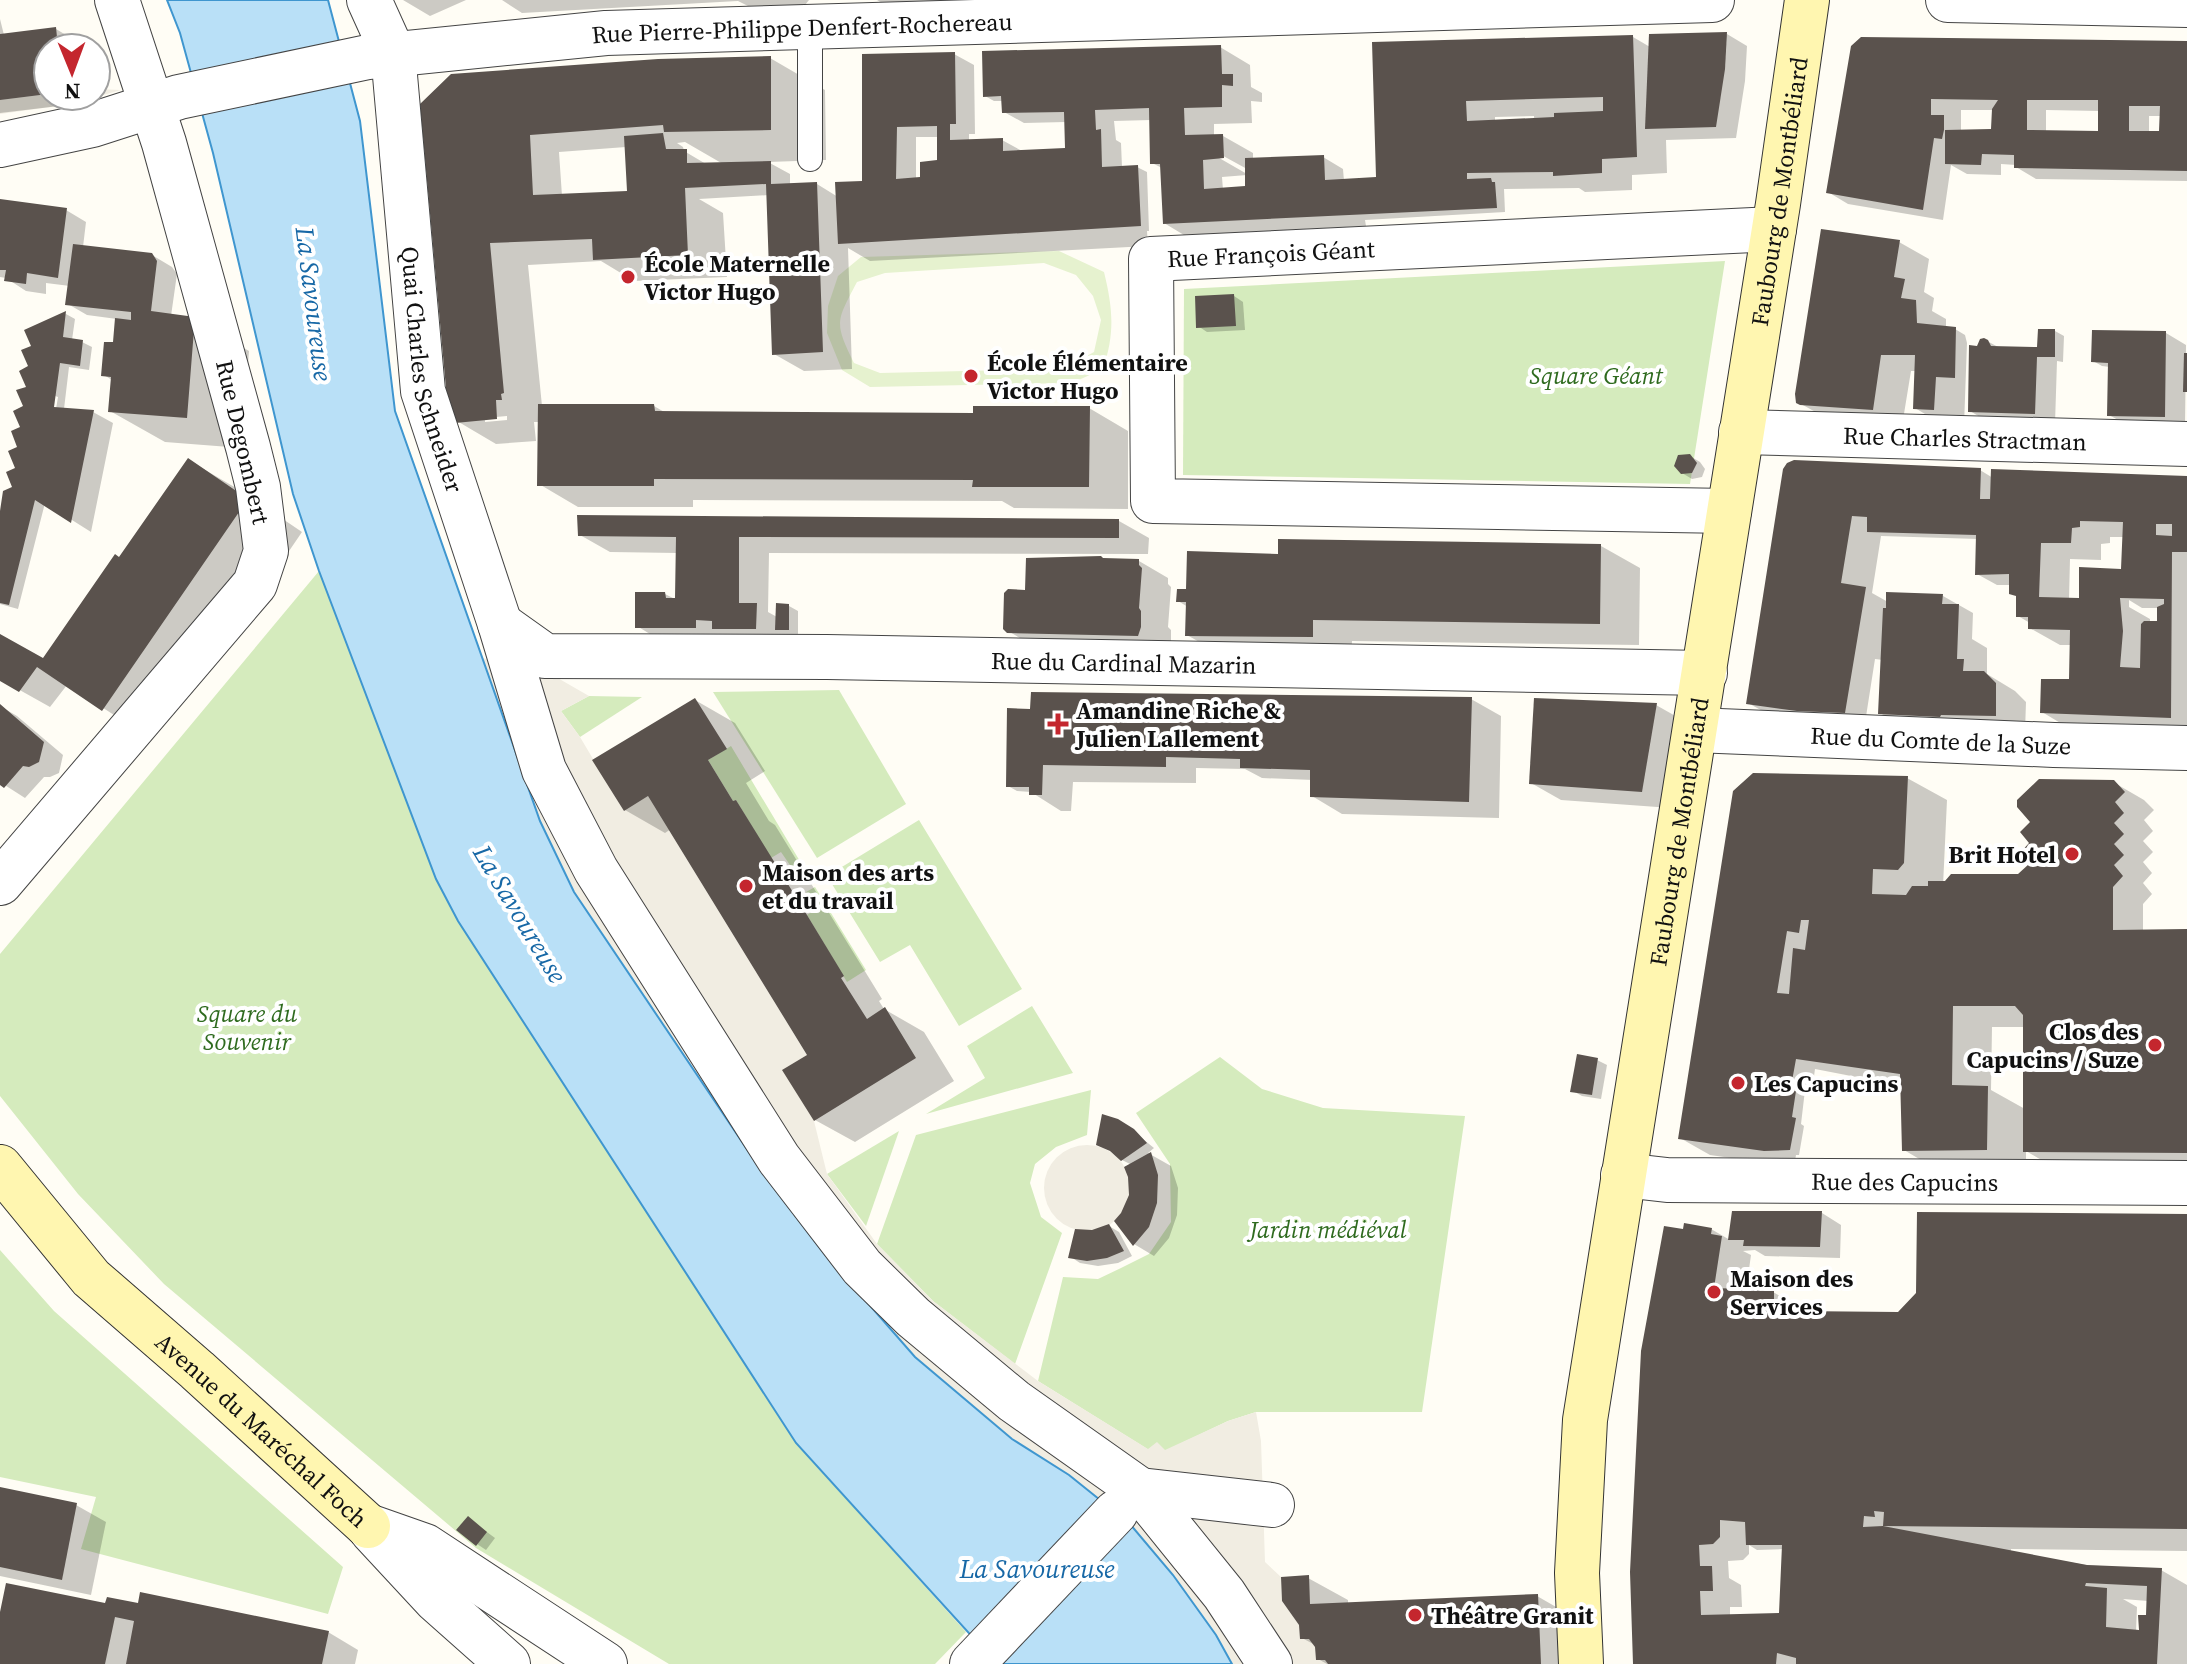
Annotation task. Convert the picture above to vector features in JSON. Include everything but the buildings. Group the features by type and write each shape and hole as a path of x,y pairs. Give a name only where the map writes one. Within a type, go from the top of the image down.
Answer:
{"main road":[{"name":"Faubourg de Montbéliard","path":"1581,1664 1577,1573 1585,1420 1705,673 1807,0"},
{"name":"Avenue du Maréchal Foch","path":"0,1167 91,1278 368,1526"}],"street":[{"name":"Rue Degombert","path":"0,883 255,584 266,551 258,487 170,100 117,0"},
{"name":"Quai Charles Schneider","path":"369,0 374,57 423,391 500,624 544,770 561,805 596,870 779,1159 862,1267 913,1317 1128,1501"},
{"name":"Rue Pierre-Philippe Denfert-Rochereau","path":"0,145 92,125 170,100 374,57 809,14 1712,0"},
{"path":"1948,0 2187,5"},
{"name":"Rue François Géant","path":"1729,511 1153,501 1151,259 1774,229"},
{"name":"Rue Charles Stractman","path":"1741,432 2187,444"},
{"name":"Rue du Cardinal Mazarin","path":"500,624 545,656 827,657 1705,673"},
{"name":"Rue du Comte de la Suze","path":"1695,730 2187,748"},
{"name":"Rue des Capucins","path":"1623,1175 1688,1181 2187,1183"},
{"path":"1128,1501 1224,1594 1270,1664"},
{"path":"978,1658 1128,1501 1272,1505"},
{"path":"368,1526 436,1600 508,1664"},
{"name":"Avenue du Maréchal Foch","path":"368,1526 425,1546 605,1664"}],"lane":[{"path":"809,14 810,159"}],"green space":[{"path":"1059,251 1104,272 1111,321 1103,369 1072,383 870,387 842,370 827,333 828,306 838,276 861,257","holes":["1044,263 1076,275 1093,296 1101,320 1094,352 1074,363 1053,369 880,373 854,363 843,339 840,322 857,282 885,273"]},
{"name":"Square Géant","path":"1725,261 1690,484 1183,475 1184,289"},
{"name":"Square du Souvenir","path":"319,571 436,879 458,921 796,1443 966,1632 935,1664 669,1664 476,1548 164,1284 78,1194 0,1096 0,954"},
{"path":"839,690 906,804 817,858 713,692"},
{"path":"589,696 642,697 580,737 561,711"},
{"path":"731,746 801,863 792,868 781,852 771,858 708,760"},
{"path":"919,820 1022,989 959,1026 910,945 880,962 827,876"},
{"path":"815,887 866,970 847,982 807,915 816,909 806,892"},
{"path":"1032,1006 1073,1073 926,1114 985,1078 967,1046"},
{"name":"Jardin médiéval","path":"1220,1057 1262,1089 1323,1108 1465,1116 1422,1412 1256,1412 1228,1421 1165,1451 1149,1450 1038,1381 1063,1277 1098,1279 1149,1254 1171,1222 1170,1164 1136,1113"},
{"path":"1091,1090 1087,1135 1056,1147 1035,1164 1030,1183 1041,1217 1062,1233 1015,1364 933,1301 877,1244 916,1135"},
{"path":"899,1131 866,1226 827,1174"},
{"path":"0,1250 54,1311 343,1567 328,1614 81,1549 96,1497 0,1477"}],"shaded area":[{"path":"32,96 32,110 0,114 0,100"},
{"path":"482,658 549,673 589,696 561,711 624,811 648,796 807,1055 783,1070 814,1121 827,1174 877,1244 933,1301 1038,1381 1148,1449 1157,1442 1165,1450 1228,1421 1256,1412 1261,1441 1265,1562 1281,1577 1282,1601 1315,1647 1316,1660 1325,1660 1328,1664 1232,1664 1216,1635 1173,1575 1130,1524 1069,1475 1012,1439 915,1357 824,1253 765,1176 574,892 540,821"},
{"path":"1087,1145 1103,1149 1117,1158 1126,1172 1130,1188 1126,1204 1117,1218 1103,1227 1087,1231 1071,1227 1057,1218 1048,1204 1044,1188 1048,1172 1057,1158 1071,1149"}],"water":[{"name":"La Savoureuse","path":"167,0 328,0 360,121 395,411 540,821 574,892 765,1176 824,1253 915,1357 1012,1439 1069,1475 1130,1524 1173,1575 1216,1635 1232,1664 997,1664 796,1443 458,921 436,879 319,571 293,494 213,153 180,33"}],"place":[{"name":"École Maternelle Victor Hugo","path":"628,277"},
{"name":"École Élémentaire Victor Hugo","path":"971,376"},
{"name":"Amandine Riche & Julien Lallement","path":"1058,724"},
{"name":"Brit Hotel","path":"2072,854"},
{"name":"Maison des arts et du travail","path":"746,886"},
{"name":"Clos des Capucins / Suze","path":"2155,1045"},
{"name":"Les Capucins","path":"1738,1083"},
{"name":"Maison des Services","path":"1714,1292"},
{"name":"Théâtre Granit","path":"1415,1615"}]}
